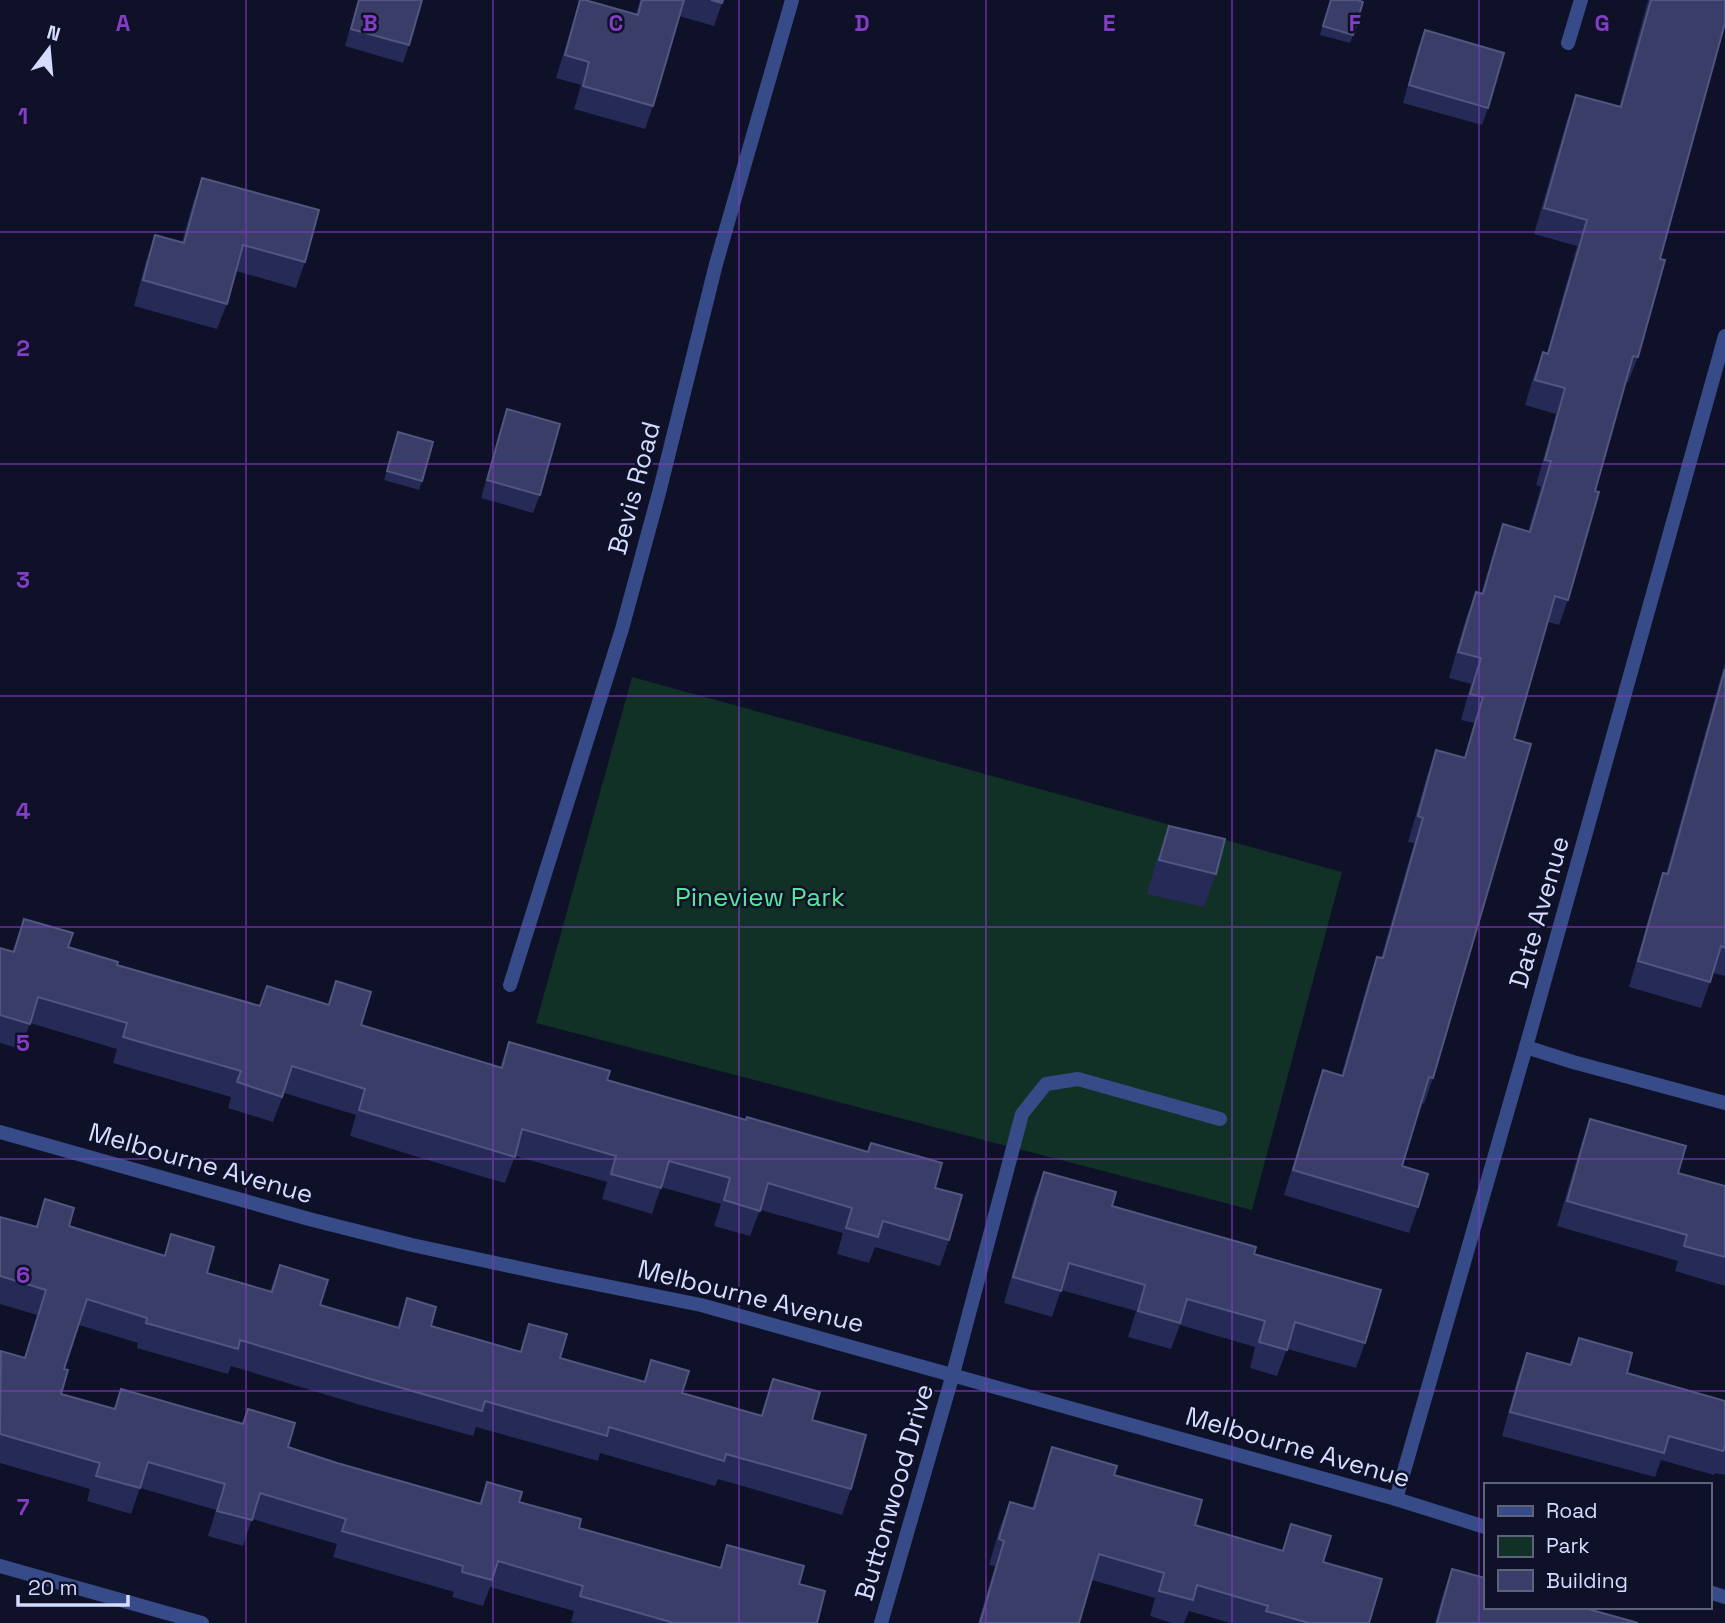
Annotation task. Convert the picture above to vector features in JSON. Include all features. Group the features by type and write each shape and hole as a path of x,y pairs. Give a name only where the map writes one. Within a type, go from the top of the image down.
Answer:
{"street":[{"name":"Bevis Road","path":"510,985 622,629 716,264 792,0"},
{"path":"1569,43 1581,0"},
{"name":"Date Avenue","path":"1396,1499 1527,1047 1725,337"},
{"path":"1527,1047 1725,1103"},
{"name":"Buttonwood Drive","path":"881,1623 953,1374 1022,1114 1046,1084 1078,1080 1220,1119"},
{"name":"Melbourne Avenue","path":"0,1132 309,1219 438,1251 701,1305 1396,1499 1484,1527"},
{"path":"0,1566 202,1623"}],"green space":[{"name":"Pineview Park","path":"632,677 1342,872 1252,1210 536,1023"}],"building":[{"path":"359,0 422,0 409,45 351,29"},
{"path":"580,0 638,15 642,0 684,0 653,106 583,86 589,62 565,55"},
{"path":"1331,0 1363,2 1353,35 1323,26"},
{"path":"1651,0 1725,0 1725,23 1660,259 1665,260 1638,357 1633,356 1595,491 1599,492 1568,600 1555,596 1514,739 1531,744 1433,1078 1429,1077 1402,1166 1428,1174 1418,1207 1293,1170 1323,1070 1343,1076 1377,957 1383,958 1423,818 1418,816 1436,750 1465,758 1483,697 1470,694 1481,658 1458,652 1476,592 1483,594 1503,524 1530,532 1551,461 1545,460 1565,388 1535,380 1543,352 1548,354 1587,220 1544,208 1576,95 1621,107"},
{"path":"1425,30 1504,53 1488,108 1409,85"},
{"path":"202,178 319,210 305,262 243,245 227,304 143,280 155,235 184,243"},
{"path":"507,409 560,424 540,495 487,480"},
{"path":"398,432 433,442 422,481 387,471"},
{"path":"1725,669 1725,948 1721,946 1710,982 1638,961 1663,873 1668,874"},
{"path":"1169,826 1225,839 1216,874 1159,860"},
{"path":"24,919 73,933 68,947 118,962 117,965 260,1006 267,986 329,1005 336,981 371,992 361,1025 502,1068 509,1042 610,1071 607,1080 746,1120 747,1117 868,1152 871,1143 942,1163 935,1188 962,1195 949,1240 883,1221 878,1237 846,1228 852,1208 768,1183 760,1211 724,1200 730,1178 669,1161 661,1188 611,1174 616,1156 522,1129 515,1157 359,1110 365,1089 292,1066 282,1097 237,1082 241,1071 123,1037 127,1023 38,997 30,1024 0,1015 0,948 14,952"},
{"path":"1590,1119 1686,1146 1678,1173 1725,1186 1725,1257 1684,1246 1687,1235 1567,1201"},
{"path":"1044,1172 1116,1192 1112,1206 1256,1247 1254,1254 1381,1290 1365,1343 1295,1322 1287,1350 1259,1342 1265,1321 1187,1299 1180,1323 1138,1311 1145,1285 1069,1263 1061,1291 1013,1277"},
{"path":"45,1199 74,1208 69,1226 165,1256 171,1234 214,1247 207,1273 272,1292 280,1265 328,1280 320,1305 399,1328 407,1298 436,1307 431,1326 521,1352 529,1324 567,1334 560,1358 645,1382 651,1360 689,1371 682,1393 762,1416 773,1379 820,1392 812,1420 866,1435 851,1489 726,1454 724,1461 609,1427 607,1436 485,1401 482,1411 240,1340 238,1349 146,1323 147,1318 87,1299 64,1369 68,1370 61,1394 115,1409 121,1389 243,1424 248,1409 295,1423 288,1447 481,1504 487,1482 522,1492 519,1502 581,1519 579,1528 721,1568 727,1545 804,1566 799,1584 825,1591 817,1623 674,1623 580,1596 583,1586 498,1561 492,1580 462,1572 463,1566 342,1531 346,1519 260,1493 252,1520 217,1511 225,1484 148,1462 140,1488 96,1476 100,1463 0,1434 1,1351 25,1358 46,1290 0,1276 0,1217 37,1227"},
{"path":"1579,1338 1632,1353 1627,1373 1725,1401 1725,1449 1723,1451 1669,1436 1664,1453 1510,1412 1527,1353 1571,1365"},
{"path":"1052,1447 1117,1466 1114,1475 1202,1500 1195,1525 1283,1551 1291,1524 1331,1536 1323,1562 1382,1579 1369,1623 1309,1623 1266,1611 1268,1606 1197,1585 1193,1600 1159,1591 1164,1573 1099,1554 1079,1623 980,1623 1004,1541 999,1539 1010,1502 1034,1509"},
{"path":"1452,1569 1484,1578 1484,1609 1588,1609 1638,1623 1437,1623"}]}
